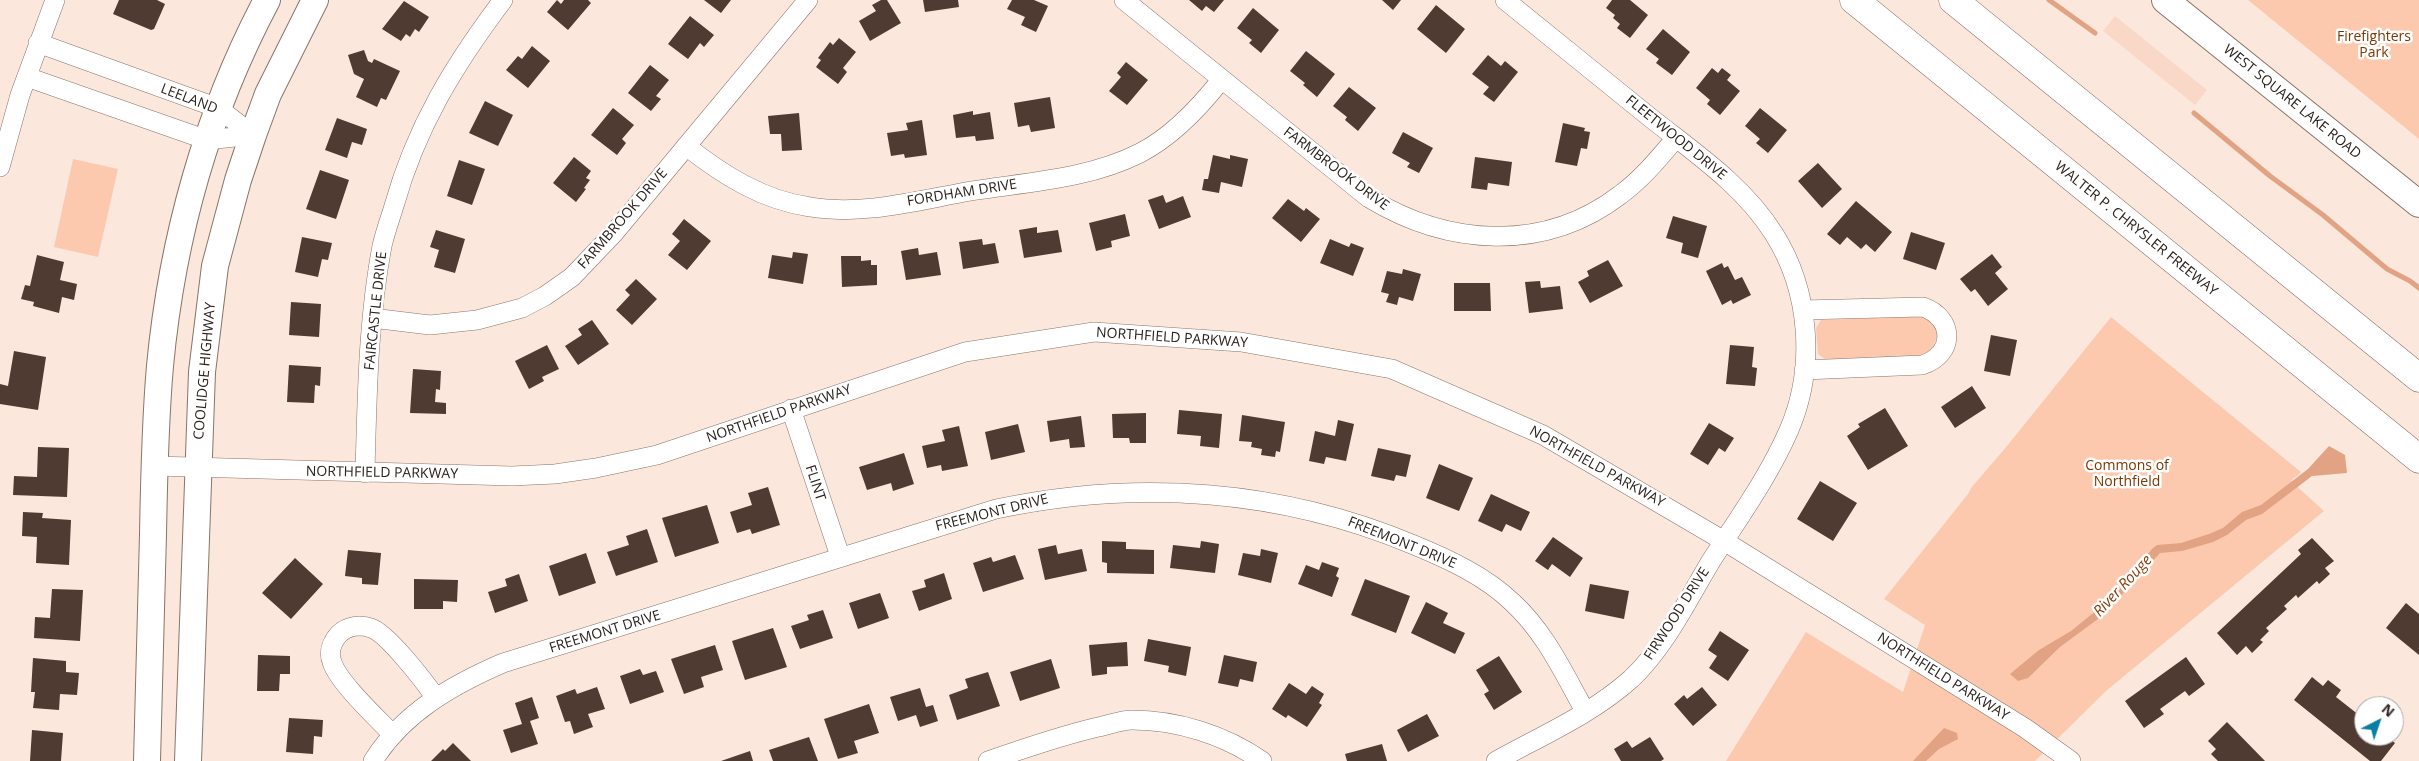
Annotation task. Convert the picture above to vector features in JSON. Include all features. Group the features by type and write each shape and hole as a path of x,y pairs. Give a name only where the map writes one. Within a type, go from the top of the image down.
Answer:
{"highway":[{"name":"WALTER P. CHRYSLER FREEWAY","path":"1854,0 2419,459"},
{"path":"1953,0 2419,378"}],"main road":[{"path":"146,761 160,364 169,296 184,222 207,140 234,68 267,0"},
{"name":"COOLIDGE HIGHWAY","path":"188,761 197,467 202,372 215,266 238,180 253,135 275,79 315,0"},
{"name":"WEST SQUARE LAKE ROAD","path":"2165,0 2419,204"}],"street":[{"path":"0,167 38,43 55,0"},
{"name":"FAIRCASTLE DRIVE","path":"365,473 372,318 382,245 405,167 425,121 447,80 503,0"},
{"name":"FARMBROOK DRIVE","path":"372,318 430,325 453,324 498,316 522,308 545,296 572,277 592,258 808,0"},
{"name":"FARMBROOK DRIVE","path":"1124,0 1340,176 1394,213 1447,232 1507,237 1535,233 1583,217 1619,196 1637,181 1676,138"},
{"name":"FLEETWOOD DRIVE","path":"1505,0 1729,182 1762,216 1786,256 1803,310 1806,348 1797,407 1789,430 1724,541"},
{"name":"LEELAND","path":"38,43 218,108 253,135"},
{"path":"27,77 207,140 253,135"},
{"name":"FORDHAM DRIVE","path":"686,146 747,187 774,198 809,207 855,209 1065,177 1117,164 1142,152 1180,125 1222,80"},
{"path":"1803,310 1923,307 1937,313 1947,332 1944,349 1933,361 1922,365 1804,370"},
{"name":"NORTHFIELD PARKWAY","path":"155,466 512,476 555,474 596,468 681,448 791,409 965,352 1094,332 1241,342 1392,369 1543,435 1724,541 2025,728 2071,761"},
{"name":"FLINT","path":"791,409 840,556"},
{"name":"FREEMONT DRIVE","path":"372,761 392,735 436,697 458,684 503,663 840,556 996,509 1066,496 1145,491 1178,491 1286,504 1343,519 1396,537 1464,568 1510,600 1539,631 1585,711"},
{"name":"FIRWOOD DRIVE","path":"1496,761 1585,711 1607,697 1639,671 1662,641 1724,541"},
{"path":"392,735 338,675 332,663 331,647 341,633 349,628 364,626 379,632 436,697"},
{"path":"988,761 1050,738 1130,720 1163,723 1210,735 1244,748 1262,761"}],"shaded area":[{"path":"2115,16 2207,90 2195,105 2103,31"}],"green space":[{"name":"Firefighters Park","path":"2248,0 2419,0 2419,139"},
{"path":"73,159 118,169 98,257 54,247"},
{"path":"1922,316 1934,323 1938,335 1931,351 1919,356 1826,360 1818,354 1816,328 1821,320"},
{"name":"Commons of Northfield","path":"2111,317 2301,472 2291,481 2324,511 2106,691 2035,761 1726,761 1806,632 1903,692 1925,625 1884,599 1971,488"}],"water":[{"name":"River Rouge","path":"2329,446 2345,455 2347,473 2312,476 2262,514 2246,520 2227,535 2213,542 2182,551 2160,553 2102,616 2060,647 2028,678 2018,681 2010,674 2039,650 2071,631 2097,610 2114,594 2157,545 2181,543 2223,528 2242,512 2261,505 2308,469"},
{"path":"1944,728 1957,733 1958,739 1939,749 1926,761 1913,761"}],"building":[{"path":"119,0 157,0 165,4 154,29 151,30 113,14"},
{"path":"557,0 561,4 564,0 588,0 591,3 568,30 547,12"},
{"path":"704,0 731,0 721,13"},
{"path":"881,0 887,0 901,23 870,41 859,21 876,11 872,5"},
{"path":"923,0 958,0 959,7 925,12"},
{"path":"1012,0 1034,0 1048,6 1036,32 1021,25 1025,17 1007,9"},
{"path":"1189,0 1224,0 1214,12 1206,6 1202,11"},
{"path":"1382,0 1401,0 1393,10"},
{"path":"1612,0 1630,0 1648,15 1630,38 1617,28 1620,24 1613,18 1615,15 1606,8"},
{"path":"404,1 429,17 419,32 415,29 410,37 406,34 401,41 382,29"},
{"path":"1436,5 1465,29 1446,53 1417,29"},
{"path":"1253,8 1279,30 1261,53 1249,43 1252,40 1237,28"},
{"path":"690,16 714,35 704,47 700,43 688,59 668,44"},
{"path":"1663,29 1690,52 1672,75 1656,63 1659,59 1646,49"},
{"path":"839,38 856,52 843,68 847,72 838,84 816,67 821,60 818,58 830,42 833,45"},
{"path":"532,46 550,61 528,88 506,70 518,56 522,59"},
{"path":"364,50 368,61 372,63 374,59 400,71 386,100 381,98 377,107 356,97 364,79 354,74 348,55"},
{"path":"1306,51 1335,74 1317,97 1303,85 1305,83 1290,71"},
{"path":"1488,55 1501,66 1505,61 1518,72 1494,102 1483,94 1489,87 1472,74"},
{"path":"1126,62 1148,80 1127,105 1109,91 1121,77 1117,73"},
{"path":"650,65 669,80 656,96 661,99 651,111 628,93"},
{"path":"1712,68 1718,73 1722,68 1731,75 1727,80 1740,91 1720,115 1707,104 1710,100 1696,88"},
{"path":"1349,87 1376,108 1358,131 1345,120 1347,117 1333,106"},
{"path":"1050,97 1055,128 1031,132 1029,125 1018,127 1014,103"},
{"path":"485,101 513,115 498,146 469,133"},
{"path":"613,108 634,125 622,139 626,143 617,155 591,135"},
{"path":"1760,108 1787,130 1768,153 1756,143 1760,139 1745,126"},
{"path":"973,111 973,115 990,112 994,139 976,141 975,136 956,138 953,115"},
{"path":"799,113 802,150 782,151 781,134 770,134 768,116"},
{"path":"337,118 367,129 362,145 352,142 347,158 325,150"},
{"path":"922,120 927,155 905,158 904,154 891,156 887,133 908,130 906,123"},
{"path":"1563,123 1585,128 1584,131 1590,132 1587,149 1581,148 1577,166 1555,162"},
{"path":"1403,132 1433,148 1419,173 1407,167 1410,163 1392,153"},
{"path":"1213,155 1230,159 1230,155 1248,159 1242,187 1221,182 1219,193 1202,190 1204,179 1208,179"},
{"path":"574,157 591,171 586,178 590,180 584,188 586,189 576,202 553,183"},
{"path":"1475,157 1512,162 1509,186 1488,183 1487,190 1471,188"},
{"path":"459,160 485,169 472,205 447,196"},
{"path":"1818,163 1842,189 1822,208 1798,181"},
{"path":"320,170 349,180 336,219 306,209"},
{"path":"1163,195 1166,203 1183,196 1191,217 1159,229 1148,200"},
{"path":"1288,199 1304,211 1306,208 1320,219 1301,242 1272,218"},
{"path":"1856,201 1892,232 1875,252 1866,244 1861,249 1847,237 1840,245 1827,234"},
{"path":"1125,214 1130,236 1111,241 1112,247 1096,251 1089,223"},
{"path":"1673,216 1707,226 1698,258 1681,253 1683,243 1666,238"},
{"path":"684,219 711,241 687,270 668,255 680,241 672,234"},
{"path":"1037,227 1037,233 1058,230 1062,252 1024,258 1019,230"},
{"path":"436,230 465,239 455,273 434,267 439,250 430,247"},
{"path":"1911,232 1945,243 1936,270 1903,259"},
{"path":"302,237 332,243 328,260 322,259 318,277 295,272"},
{"path":"982,239 983,245 995,243 999,263 963,269 959,242"},
{"path":"1330,239 1349,247 1351,243 1364,248 1353,276 1320,263"},
{"path":"918,248 919,255 937,252 941,275 906,280 901,251"},
{"path":"793,252 808,254 803,284 768,278 772,255 792,258"},
{"path":"1992,254 2002,267 1995,273 2008,289 1988,306 1975,289 1971,292 1960,279"},
{"path":"37,255 64,262 60,280 77,284 74,300 62,297 59,313 33,306 34,302 21,299 25,285 30,286"},
{"path":"841,256 861,256 861,261 871,260 871,265 877,265 877,285 842,287"},
{"path":"1608,260 1623,286 1590,303 1578,282 1589,276 1587,271"},
{"path":"1722,263 1724,268 1728,266 1735,280 1742,277 1751,295 1733,304 1731,300 1722,305 1706,271"},
{"path":"1403,269 1421,274 1413,301 1399,297 1397,305 1386,302 1389,294 1381,292 1387,271 1402,274"},
{"path":"636,279 657,299 632,325 616,310 630,295 625,290"},
{"path":"1540,281 1541,288 1560,286 1563,309 1529,313 1525,282"},
{"path":"1454,283 1490,283 1491,311 1454,311"},
{"path":"291,302 321,304 319,337 289,335"},
{"path":"592,320 609,344 578,365 565,346 582,335 578,329"},
{"path":"1991,335 2017,340 2010,376 1984,371"},
{"path":"547,345 559,369 542,377 544,381 529,389 515,361"},
{"path":"1730,345 1754,347 1752,367 1757,368 1755,386 1726,384"},
{"path":"14,351 46,357 38,410 0,404 0,384 8,386"},
{"path":"289,365 321,367 320,386 315,385 314,403 287,402"},
{"path":"413,369 441,371 440,390 436,389 435,402 446,403 446,414 410,413"},
{"path":"1972,386 1986,408 1955,428 1941,407"},
{"path":"1885,408 1908,446 1868,470 1847,436 1860,427 1858,424"},
{"path":"1179,410 1222,414 1219,448 1200,446 1201,436 1177,434"},
{"path":"1146,413 1146,443 1130,443 1129,438 1113,438 1112,414"},
{"path":"1242,415 1285,422 1280,452 1276,451 1275,457 1261,455 1262,449 1251,447 1252,442 1239,441"},
{"path":"1081,416 1085,447 1070,448 1069,439 1050,442 1047,421"},
{"path":"1338,420 1354,424 1346,461 1326,457 1324,464 1309,461 1315,431 1335,436"},
{"path":"1709,423 1734,438 1725,452 1719,448 1708,465 1690,454"},
{"path":"1018,424 1025,452 991,460 985,432"},
{"path":"959,426 968,466 942,471 941,465 927,468 922,446 945,441 942,430"},
{"path":"38,447 69,448 67,497 13,495 14,476 37,477"},
{"path":"1378,448 1411,455 1406,477 1396,475 1394,481 1371,476"},
{"path":"904,453 914,484 893,491 891,483 867,490 859,467"},
{"path":"1439,464 1473,478 1459,511 1426,498"},
{"path":"1820,481 1857,503 1833,541 1797,519"},
{"path":"768,487 780,525 752,534 750,529 737,533 730,512 752,505 748,493"},
{"path":"1491,494 1530,512 1521,531 1506,524 1502,532 1478,521"},
{"path":"707,505 719,543 675,557 662,518"},
{"path":"23,512 43,513 42,518 71,520 69,565 36,563 37,537 22,536"},
{"path":"647,529 658,562 616,576 607,552 629,545 626,536"},
{"path":"1553,537 1583,558 1570,577 1552,564 1548,570 1535,561"},
{"path":"2312,538 2334,561 2325,568 2330,574 2319,584 2317,581 2298,598 2296,595 2284,606 2287,609 2266,628 2269,631 2260,640 2263,642 2252,653 2246,646 2237,655 2217,633 2301,554 2298,550"},
{"path":"1102,541 1126,542 1126,549 1154,550 1154,574 1107,573 1107,563 1102,562"},
{"path":"1201,541 1219,544 1215,573 1170,568 1173,545 1200,548"},
{"path":"1056,545 1058,554 1082,549 1087,571 1045,580 1038,549"},
{"path":"1261,549 1278,553 1271,583 1238,575 1243,553 1260,556"},
{"path":"348,550 381,553 378,585 362,584 362,578 345,576"},
{"path":"586,553 596,583 559,596 549,566"},
{"path":"1015,555 1024,579 983,592 973,563 991,557 993,562"},
{"path":"295,558 323,584 291,619 262,593"},
{"path":"1322,562 1339,568 1336,576 1339,578 1332,597 1298,584 1306,565 1319,570"},
{"path":"944,573 952,599 919,611 912,591 926,587 924,580"},
{"path":"519,574 528,601 495,613 488,592 507,586 505,579"},
{"path":"414,579 458,580 457,602 443,601 443,609 414,609"},
{"path":"1365,579 1410,596 1396,633 1351,615"},
{"path":"1590,584 1629,591 1624,619 1585,611"},
{"path":"52,589 83,590 80,641 34,638 35,617 50,618"},
{"path":"880,593 889,618 858,629 849,603"},
{"path":"1426,602 1448,613 1443,623 1465,633 1455,654 1411,633"},
{"path":"2406,603 2419,614 2419,655 2386,628"},
{"path":"823,610 833,638 800,649 791,626 809,620 807,615"},
{"path":"773,628 787,667 745,680 732,641"},
{"path":"1720,631 1749,650 1728,681 1709,668 1717,656 1708,650"},
{"path":"1148,639 1191,647 1186,676 1168,672 1169,666 1144,661"},
{"path":"1127,642 1128,666 1107,667 1107,674 1092,676 1089,645"},
{"path":"715,645 723,670 701,677 704,687 684,694 671,659"},
{"path":"258,655 290,656 290,674 280,674 279,691 257,691"},
{"path":"1224,655 1257,662 1253,682 1240,679 1238,687 1218,683"},
{"path":"1499,656 1522,692 1494,710 1484,694 1489,691 1476,670"},
{"path":"2186,657 2205,684 2189,696 2185,691 2160,709 2164,714 2144,728 2125,701"},
{"path":"33,658 66,661 66,672 79,673 77,695 60,694 59,710 33,708 35,692 31,692"},
{"path":"1051,659 1060,688 1020,701 1010,672"},
{"path":"640,669 643,675 656,671 664,692 630,704 620,676"},
{"path":"988,672 1000,706 957,720 949,695 968,688 965,679"},
{"path":"2312,677 2323,686 2328,680 2341,690 2336,697 2354,711 2354,746 2393,746 2381,761 2370,761 2294,700"},
{"path":"1289,683 1306,694 1312,686 1324,694 1319,703 1322,705 1307,727 1288,715 1286,718 1272,709"},
{"path":"597,687 605,709 588,714 593,727 574,734 570,721 565,722 556,696 575,689 577,694"},
{"path":"1702,687 1717,705 1693,726 1674,704 1684,695 1687,699"},
{"path":"920,688 926,707 933,705 938,721 920,727 916,715 898,721 890,697"},
{"path":"532,697 539,718 530,721 538,744 511,753 503,730 522,724 515,703"},
{"path":"869,704 879,733 854,741 858,753 838,759 824,719"},
{"path":"1427,714 1439,736 1408,752 1397,730"},
{"path":"289,718 323,720 322,737 314,736 313,754 286,752"},
{"path":"2227,722 2265,761 2218,761 2211,754 2216,749 2208,741"},
{"path":"32,730 63,733 61,761 30,761"},
{"path":"809,737 818,761 773,761 769,750"},
{"path":"1650,737 1664,759 1661,761 1621,761 1614,749 1627,741 1632,748"},
{"path":"453,743 471,761 431,761 443,749 445,751"},
{"path":"1382,744 1387,761 1347,761 1345,754"},
{"path":"750,751 753,761 721,761"}],"waterway":[{"path":"2049,0 2095,33"},
{"path":"2194,113 2270,176 2323,215 2387,269 2419,288"}]}
